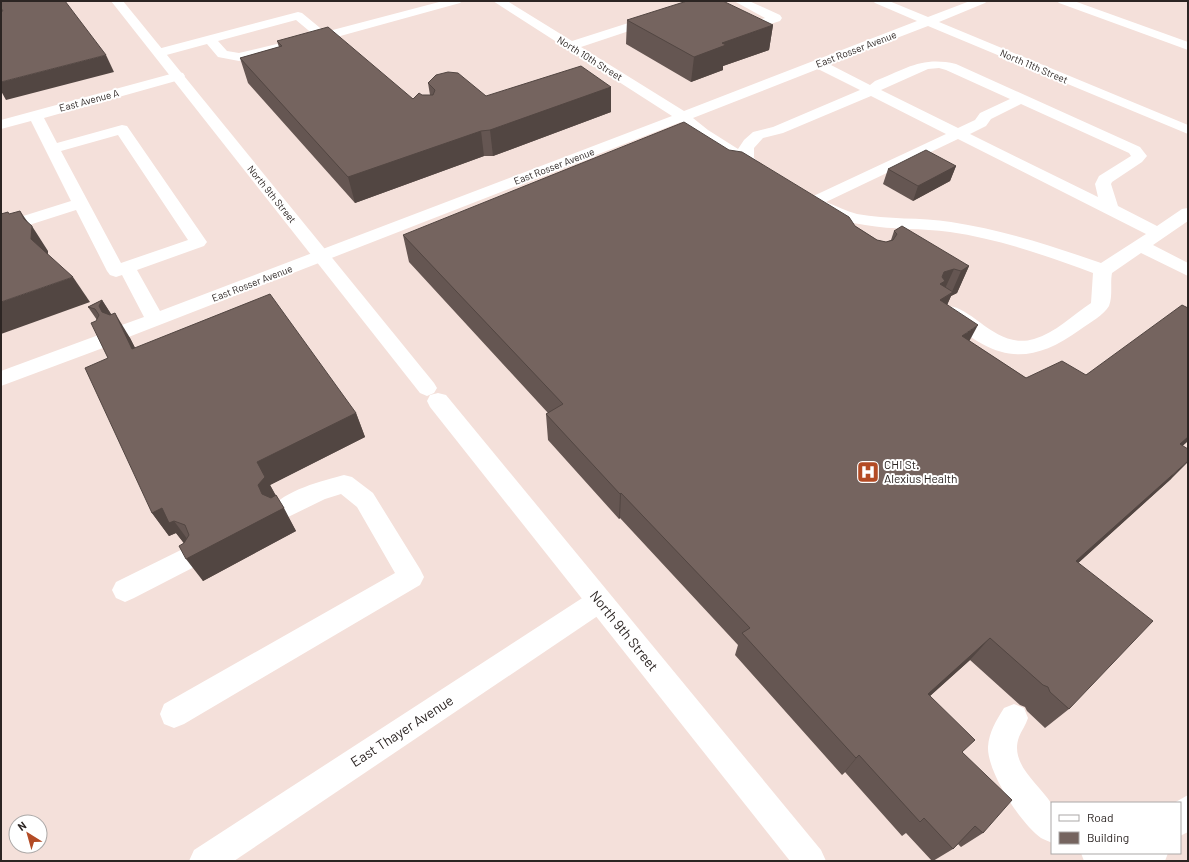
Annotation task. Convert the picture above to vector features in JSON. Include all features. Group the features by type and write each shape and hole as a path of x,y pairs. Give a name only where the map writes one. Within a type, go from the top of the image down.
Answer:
{"street":[{"name":"North 9th Street","path":"117,1 323,256 432,395 810,861"},
{"path":"210,40 223,54 239,57 456,1"},
{"name":"North 10th Street","path":"499,1 682,116 703,133 765,172"},
{"path":"729,22 749,27 776,18 740,1"},
{"name":"North 11th Street","path":"879,1 1188,130"},
{"name":"East Rosser Avenue","path":"126,330 323,256 981,1"},
{"path":"1063,1 1188,46"},
{"path":"570,46 696,5 709,6"},
{"path":"159,53 210,40 227,33 299,10 329,35 347,44"},
{"path":"818,64 1158,233"},
{"path":"746,160 746,148 758,135 778,130 871,91 880,84 926,65 939,64 951,67 1022,98 1130,147 1138,153 1137,159 1105,179 1103,184 1110,209"},
{"name":"East Avenue A","path":"1,125 178,76"},
{"path":"1022,98 985,116 981,123 808,199 842,216 872,222 929,224 984,234 1054,253 1103,270"},
{"path":"35,115 116,271 198,242 122,129 53,148"},
{"path":"1,229 81,203"},
{"path":"941,303 967,325 993,342 1007,347 1022,348 1036,346 1048,341 1099,306 1102,298 1100,279 1103,270 1188,213"},
{"path":"842,216 854,234"},
{"path":"1140,245 1188,270"},
{"path":"127,267 155,320"},
{"path":"1,379 104,340"},
{"path":"174,714 411,577 365,500 344,484 318,492 284,510"},
{"path":"125,590 191,556"},
{"name":"East Thayer Avenue","path":"205,861 599,601"},
{"path":"1014,718 1004,737 1005,760 1016,786 1034,810 1051,826"},
{"path":"1181,819 1188,811"},
{"path":"1100,854 1111,857 1132,859 1149,854"}],"building":[{"path":"1,1 65,1 106,55 1,82 1,11 3,11 1,8"},
{"path":"687,1 723,1 773,25 722,43 726,45 694,57 627,20"},
{"path":"328,27 413,99 419,93 422,95 433,95 435,90 428,83 436,75 448,72 458,73 486,96 581,66 611,87 490,130 481,131 348,177 240,58 282,46 277,41"},
{"path":"684,122 729,150 742,152 849,217 855,226 877,240 886,242 893,240 897,234 894,231 902,226 969,266 961,271 954,269 944,272 942,277 945,281 940,284 953,292 940,300 978,325 962,336 1026,378 1062,361 1086,375 1182,305 1188,308 1188,437 1180,444 1188,449 1188,461 1076,561 1153,621 1069,709 1050,692 1048,687 1043,685 990,638 928,694 975,740 962,752 1012,800 983,833 975,826 953,849 924,818 920,822 859,755 856,758 742,633 750,628 621,493 620,494 546,414 563,404 403,235"},
{"path":"926,150 956,166 918,186 888,169"},
{"path":"20,211 24,219 32,226 31,239 73,277 1,302 1,214 8,212 9,214"},
{"path":"270,294 356,413 257,462 265,477 258,485 262,494 271,498 276,495 284,508 186,559 179,546 184,543 189,535 185,525 174,521 169,523 162,508 152,513 85,368 108,358 91,323 96,321 99,315 95,309 88,307 102,300 99,306 102,312 110,315 115,313 132,349"}],"place":[{"name":"CHI St. Alexius Health","path":"868,472"}]}
